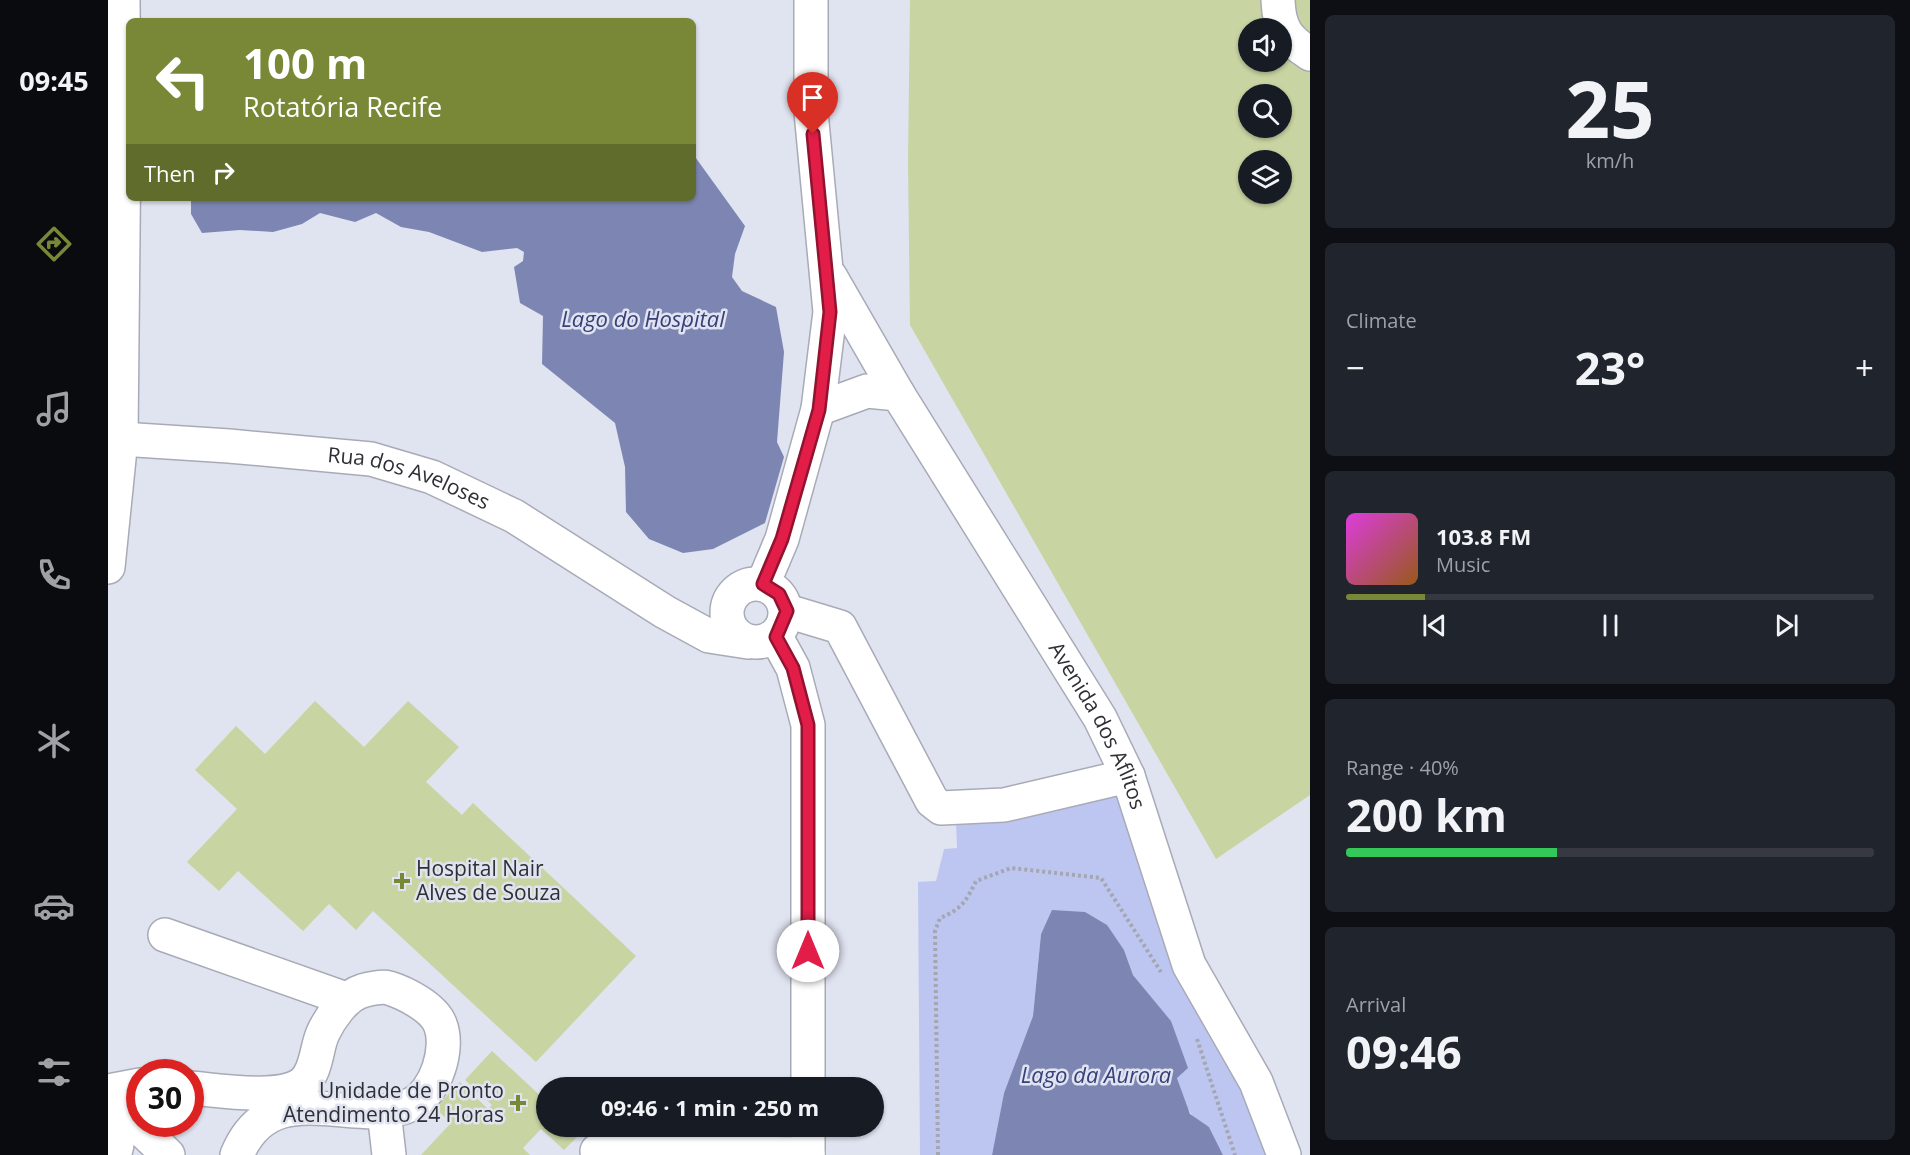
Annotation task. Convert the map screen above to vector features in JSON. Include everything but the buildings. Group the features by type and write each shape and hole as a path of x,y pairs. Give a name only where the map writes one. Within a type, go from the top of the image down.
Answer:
{"street":[{"path":"108,567 121,439 123,0"},
{"path":"770,630 738,637 727,621 726,610 749,588 782,539 819,410 830,312 810,112 811,0"},
{"path":"1278,0 1278,12 1288,39 1310,54"},
{"name":"Avenida dos Aflitos","path":"826,268 898,394 1100,718 1128,776 1189,965 1256,1082 1284,1155"},
{"path":"819,410 867,391 898,394"},
{"name":"Rua dos Aveloses","path":"121,439 371,459 432,477 514,516 665,612 709,636 770,630 840,627 932,801 941,808 1004,805 1128,776"},
{"path":"665,612 749,588 779,594 770,630 793,668 808,725 808,1077"},
{"path":"165,935 346,999"},
{"path":"204,1089 251,1093 286,1090 302,1084 310,1074 323,1033 346,999 362,991 387,987 426,1006 440,1023 443,1050 431,1086 414,1104 393,1111 307,1107 289,1109 257,1126 246,1138 237,1155"},
{"path":"114,1155 118,1145 118,1093"},
{"path":"118,1093 168,1155"},
{"path":"384,1111 388,1155"},
{"path":"597,1151 808,1155 808,1137"}],"path":[{"path":"938,1155 935,931 940,918 958,911 968,900 976,881 1011,868 1101,878 1161,973"},
{"path":"1195,1032 1236,1155"}],"shaded area":[{"path":"1123,783 1284,1155 1223,1155 1209,1127 1193,1117 1187,1107 1177,1077 1171,1021 1133,975 1124,950 1053,910 1041,934 1033,1016 1004,1093 992,1155 920,1155 918,882 936,881 944,849 957,848 956,823"}],"water":[{"name":"Lago do Hospital","path":"696,158 745,226 735,254 732,277 742,291 776,307 784,352 777,442 784,457 765,523 713,549 683,553 649,539 626,512 625,467 615,423 542,364 543,316 520,303 514,267 523,261 524,252 517,248 482,252 429,232 401,227 376,213 355,222 320,213 302,224 273,232 240,230 202,233 191,214 191,201 696,201"},
{"name":"Lago da Aurora","path":"1052,910 1085,912 1107,925 1124,950 1133,975 1171,1021 1188,1068 1177,1078 1190,1114 1209,1127 1223,1155 992,1155 1004,1093 1033,1016 1041,934"}],"place":[{"name":"Hospital Nair Alves de Souza","path":"402,881"},
{"name":"Unidade de Pronto Atendimento 24 Horas","path":"518,1103"}],"route":[{"path":"808,951 808,725 793,668 776,637 787,611 779,594 763,584 782,539 819,410 830,312 813,134"}]}
